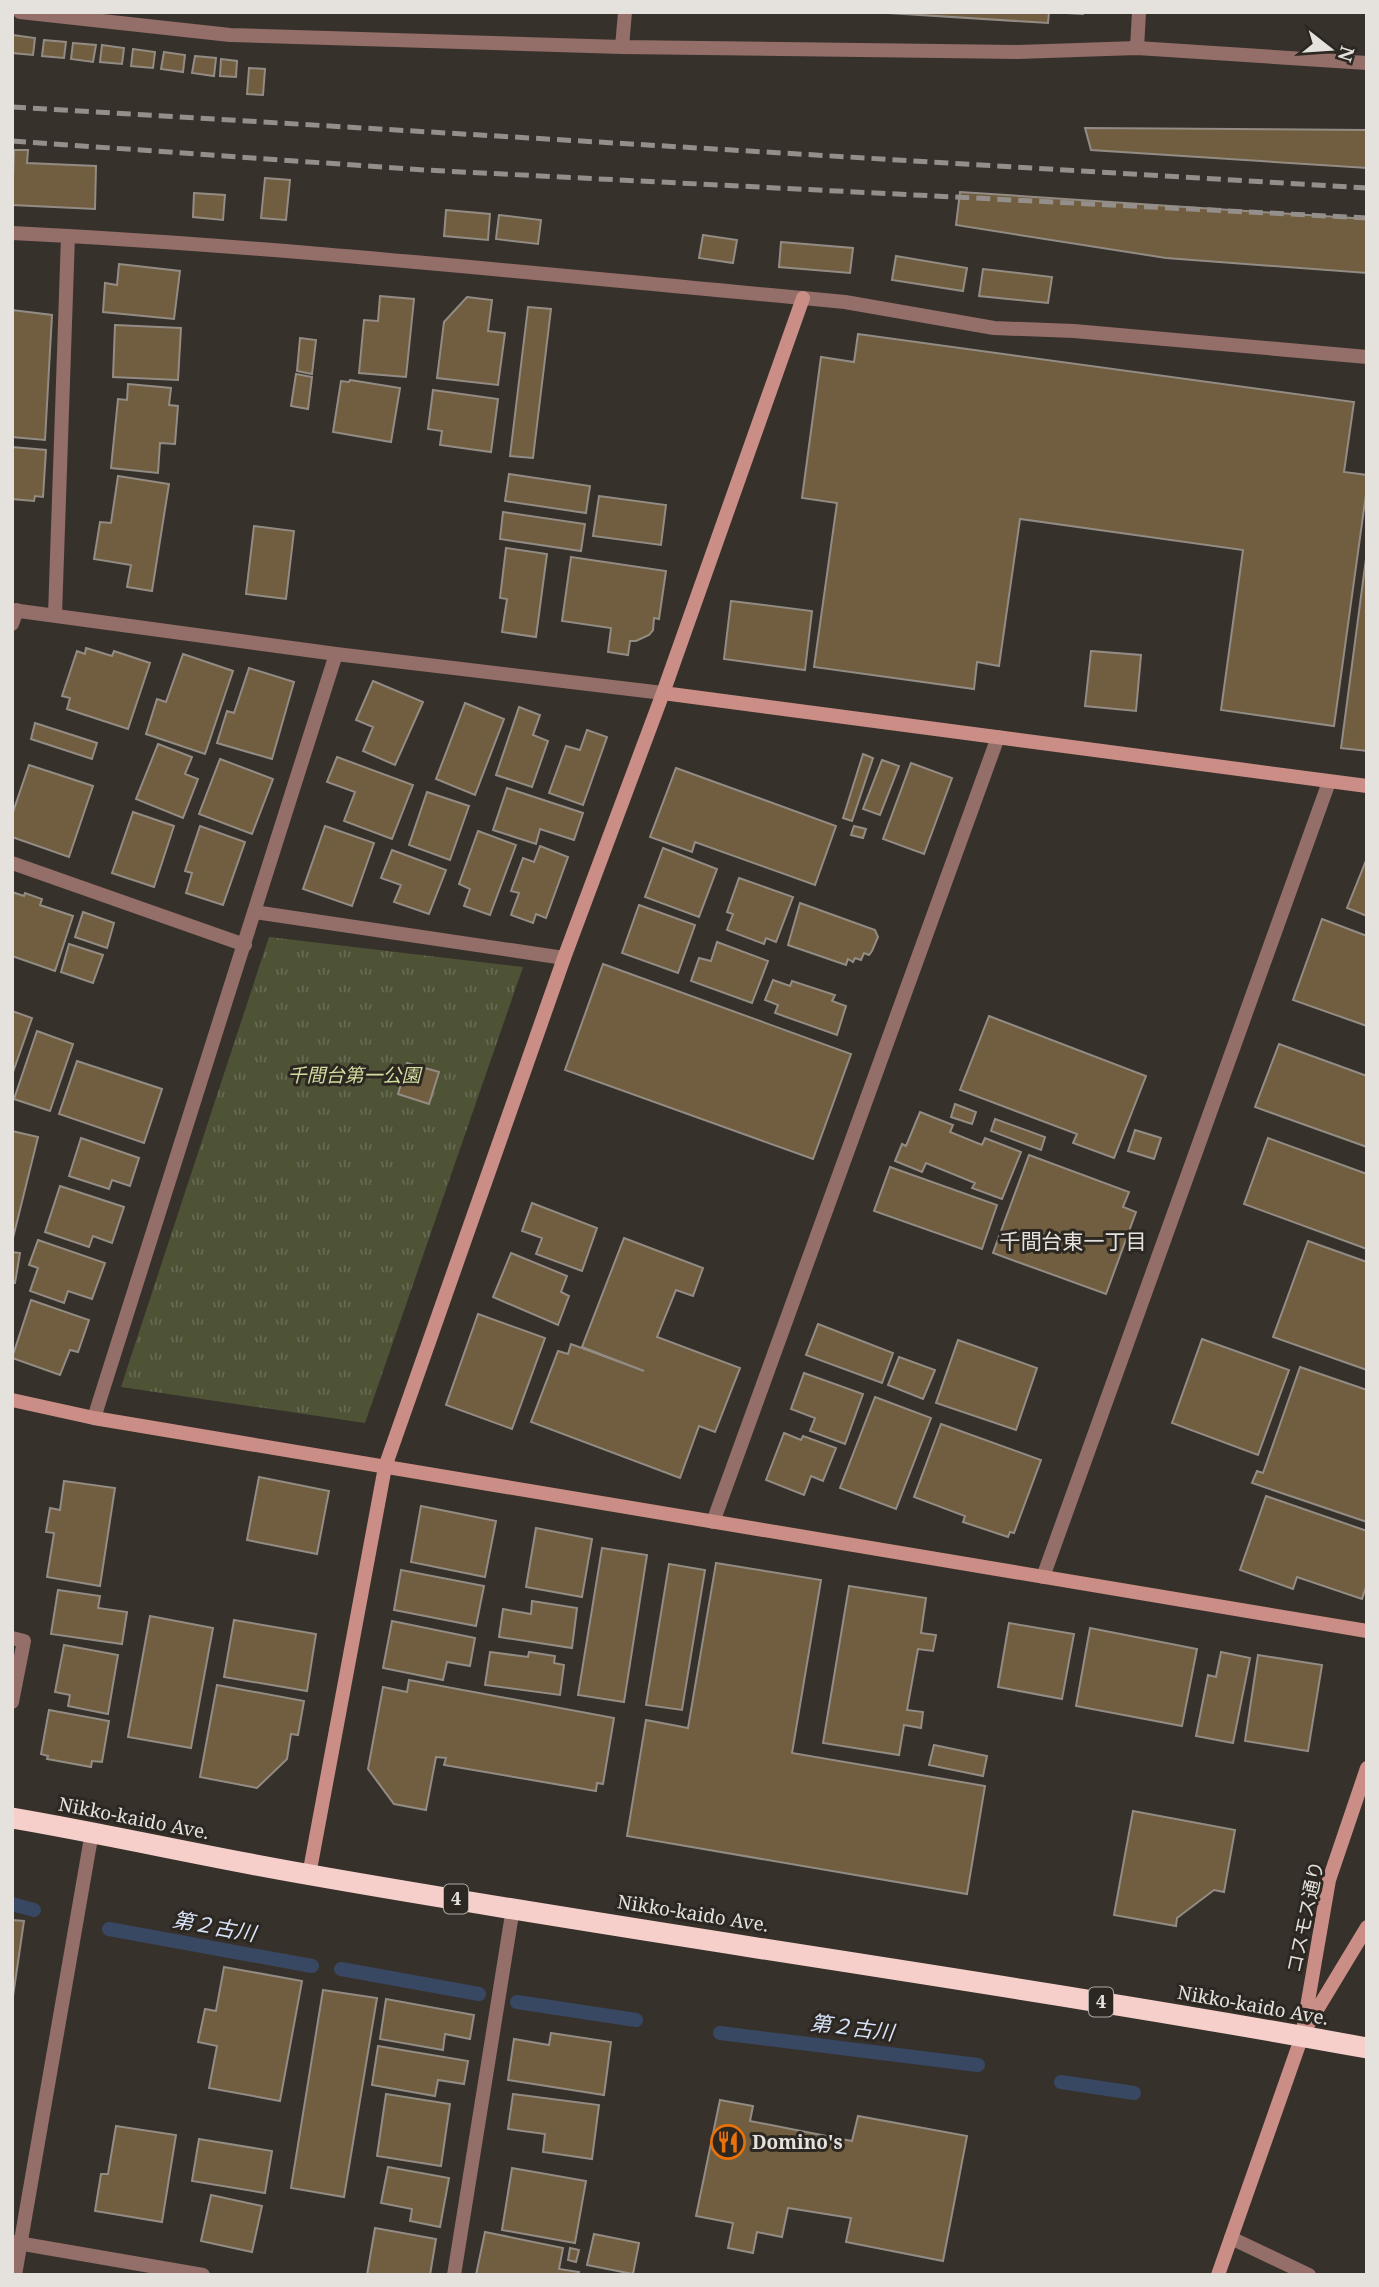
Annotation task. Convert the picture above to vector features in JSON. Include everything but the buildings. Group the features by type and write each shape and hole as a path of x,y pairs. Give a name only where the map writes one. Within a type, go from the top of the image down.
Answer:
{"highway":[{"name":"Nikko-kaido Ave.","path":"12,1818 309,1875 1367,2048"}],"street":[{"path":"20,12 230,35 622,47 1018,52 1137,48 1367,63"},
{"path":"622,47 625,12"},
{"path":"1137,48 1139,12"},
{"path":"12,233 271,251 803,298 845,302 994,328 1074,331 1367,357"},
{"path":"55,615 68,236"},
{"path":"309,1875 385,1467 564,958 663,693 803,298"},
{"path":"14,615 55,615 336,654 663,693 1367,786"},
{"path":"93,1418 336,654"},
{"path":"713,1522 998,737"},
{"path":"1043,1577 1329,782"},
{"path":"12,863 245,945"},
{"path":"254,912 564,958"},
{"path":"12,1400 93,1418 1367,1631"},
{"path":"12,1638 24,1641 12,1702"},
{"name":"コスモス通り","path":"1218,2275 1301,2036 1329,1880 1367,1768"},
{"path":"15,2275 16,2242 92,1832"},
{"path":"454,2275 513,1908"},
{"name":"コスモス通り","path":"1301,2036 1367,1927"},
{"path":"1231,2238 1309,2275"},
{"path":"16,2242 202,2275"}],"green space":[{"name":"千間台第一公園","path":"269,937 523,967 365,1423 121,1387"}],"waterway":[{"name":"第２古川","path":"12,1904 34,1910"},
{"name":"第２古川","path":"109,1929 312,1966"},
{"name":"第２古川","path":"341,1969 479,1994"},
{"name":"第２古川","path":"517,2002 636,2020"},
{"name":"第２古川","path":"720,2033 978,2065"},
{"name":"第２古川","path":"1061,2082 1134,2093"}],"railway":[{"path":"12,107 1367,188"},
{"path":"12,141 424,170 1367,218"}],"place":[{"name":"Domino's","path":"728,2142"}],"district":[{"name":"千間台東一丁目","path":"1073,1242"}]}
